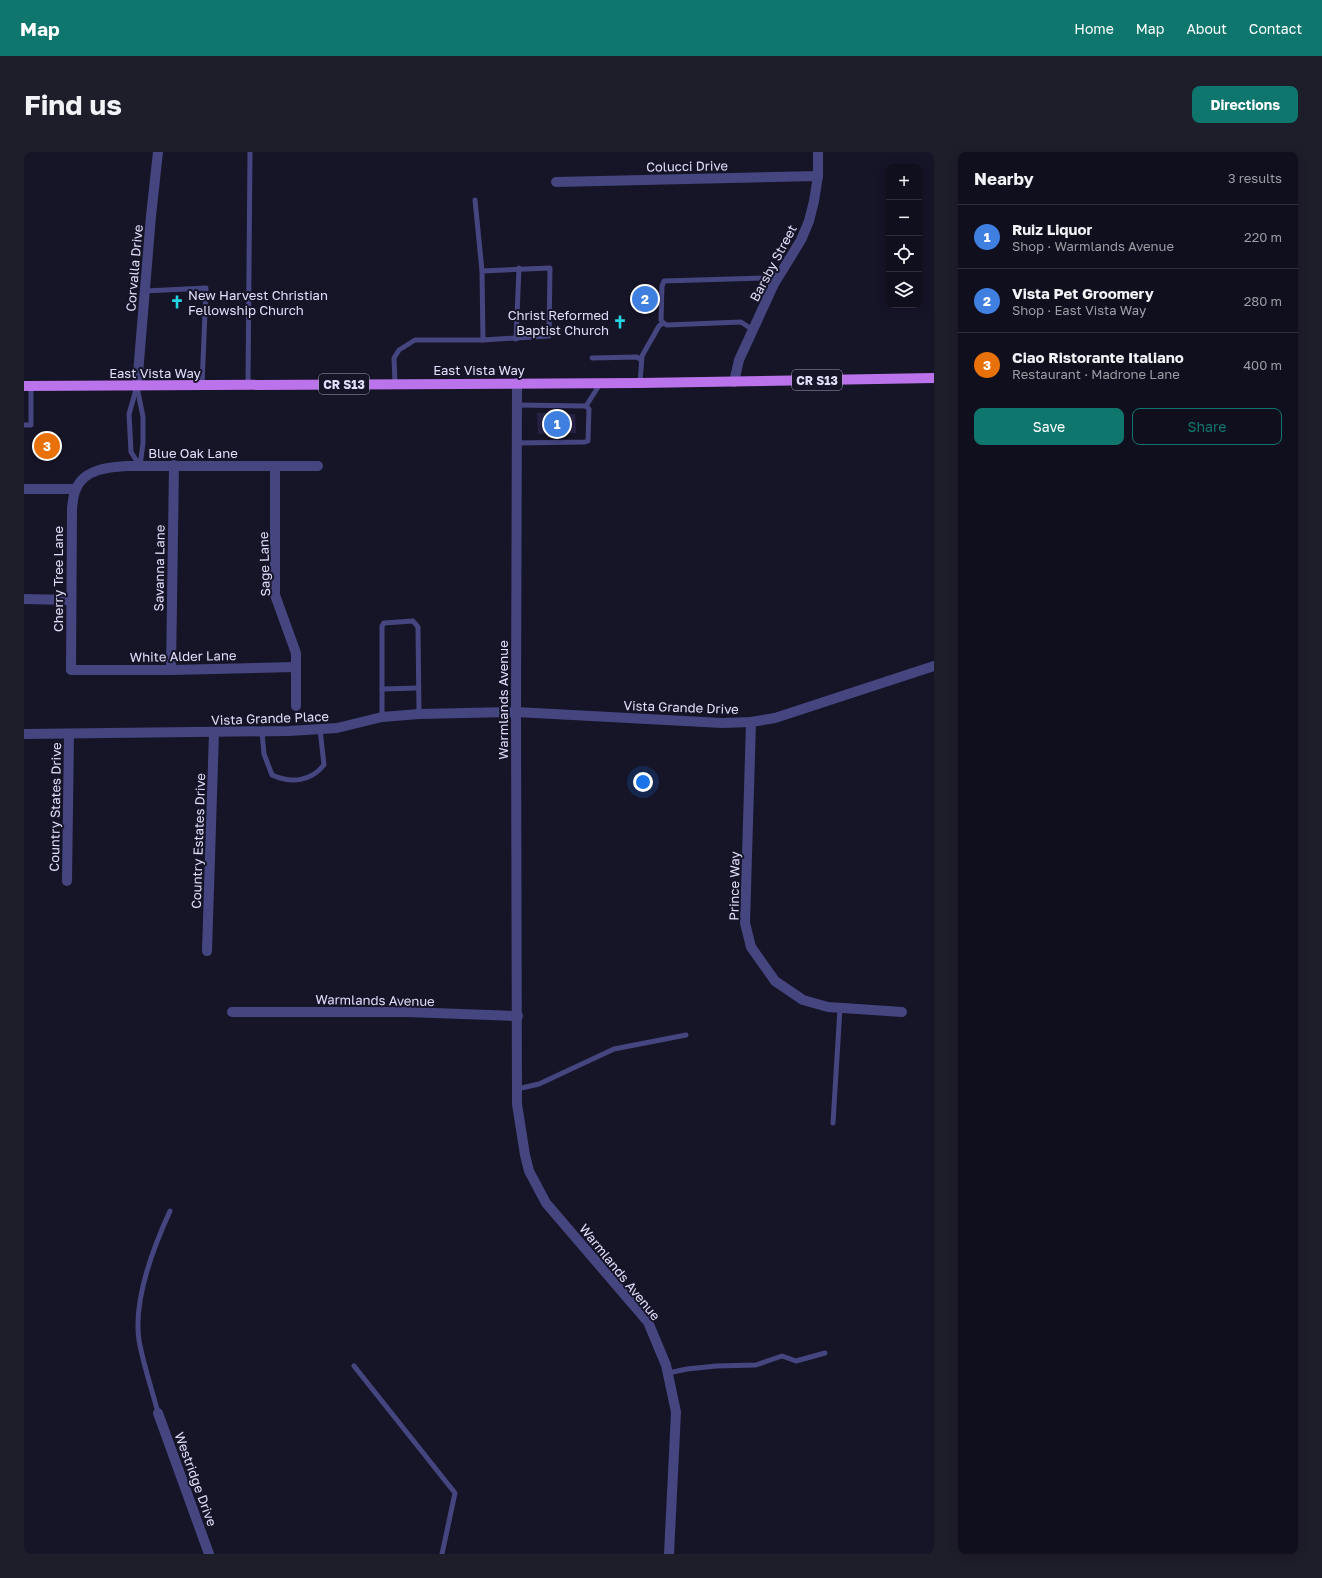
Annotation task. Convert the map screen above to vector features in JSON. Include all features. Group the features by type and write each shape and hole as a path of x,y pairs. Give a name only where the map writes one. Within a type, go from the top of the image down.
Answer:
{"main road":[{"name":"East Vista Way","path":"27,386 640,383 934,378"}],"street":[{"name":"Corvalla Drive","path":"137,386 151,216 158,152"},
{"name":"Barsby Street","path":"734,382 739,360 752,330 774,284 804,234 809,221 818,176 818,152"},
{"name":"Colucci Drive","path":"556,182 818,176"},
{"name":"Warmlands Avenue","path":"517,383 517,1104 529,1171 546,1203 648,1322 666,1365 676,1412 669,1554"},
{"name":"Blue Oak Lane","path":"76,489 84,478 100,468 174,465 318,466"},
{"name":"Savanna Lane","path":"171,670 174,465"},
{"name":"Sage Lane","path":"275,466 275,595 296,653 296,706"},
{"path":"24,489 76,489"},
{"name":"Cherry Tree Lane","path":"71,670 72,508 76,489"},
{"path":"24,599 71,600"},
{"name":"Vista Grande Drive","path":"516,712 722,723 751,722 775,718 934,666"},
{"name":"White Alder Lane","path":"71,670 171,670 296,667"},
{"name":"Vista Grande Place","path":"24,734 262,732 337,728 382,717 419,714 516,712"},
{"name":"Prince Way","path":"751,722 745,923 751,947 775,981 803,1000 828,1007 902,1012"},
{"name":"Country Estates Drive","path":"207,951 214,732"},
{"name":"Country States Drive","path":"67,881 69,734"},
{"name":"Warmlands Avenue","path":"232,1012 406,1012 518,1016"},
{"name":"Westridge Drive","path":"158,1413 209,1554"}],"lane":[{"path":"248,385 250,152"},
{"path":"475,200 482,271 483,340"},
{"path":"395,383 394,358 399,350 414,340 483,340 549,336 550,268 519,268 482,271"},
{"path":"516,339 519,268"},
{"path":"663,323 661,320 661,313 662,286 664,281 764,278 774,284"},
{"path":"145,291 206,288 202,386"},
{"path":"663,323 667,325 741,322 752,330"},
{"path":"640,383 641,360 644,352 659,326 663,323"},
{"path":"592,358 637,358 641,360"},
{"path":"586,406 600,383"},
{"path":"24,425 31,425 27,386"},
{"path":"137,386 129,414 131,452 140,466"},
{"path":"137,386 143,417 143,443 140,466"},
{"path":"517,404 586,406"},
{"path":"517,442 588,441 588,409 586,406"},
{"path":"382,717 382,626 388,621 413,621 418,627 419,714"},
{"path":"382,689 418,688"},
{"path":"262,732 264,754 272,775 279,778 300,780 310,778 324,765 320,729"},
{"path":"833,1123 840,1008"},
{"path":"517,1089 539,1084 614,1049 686,1035"},
{"path":"158,1413 142,1357 138,1328 144,1282 151,1255 170,1210"},
{"path":"668,1373 688,1368 756,1365 782,1356 796,1361 825,1353"},
{"path":"354,1366 455,1493 442,1554"}],"building":[{"path":"537,413 575,414 576,433 538,434"}],"place":[{"name":"Vista Pet Groomery","path":"645,299"},
{"name":"New Harvest Christian Fellowship Church","path":"177,302"},
{"name":"Christ Reformed Baptist Church","path":"620,322"},
{"name":"Ruiz Liquor","path":"557,424"},
{"name":"Ciao Ristorante Italiano","path":"47,446"}]}
